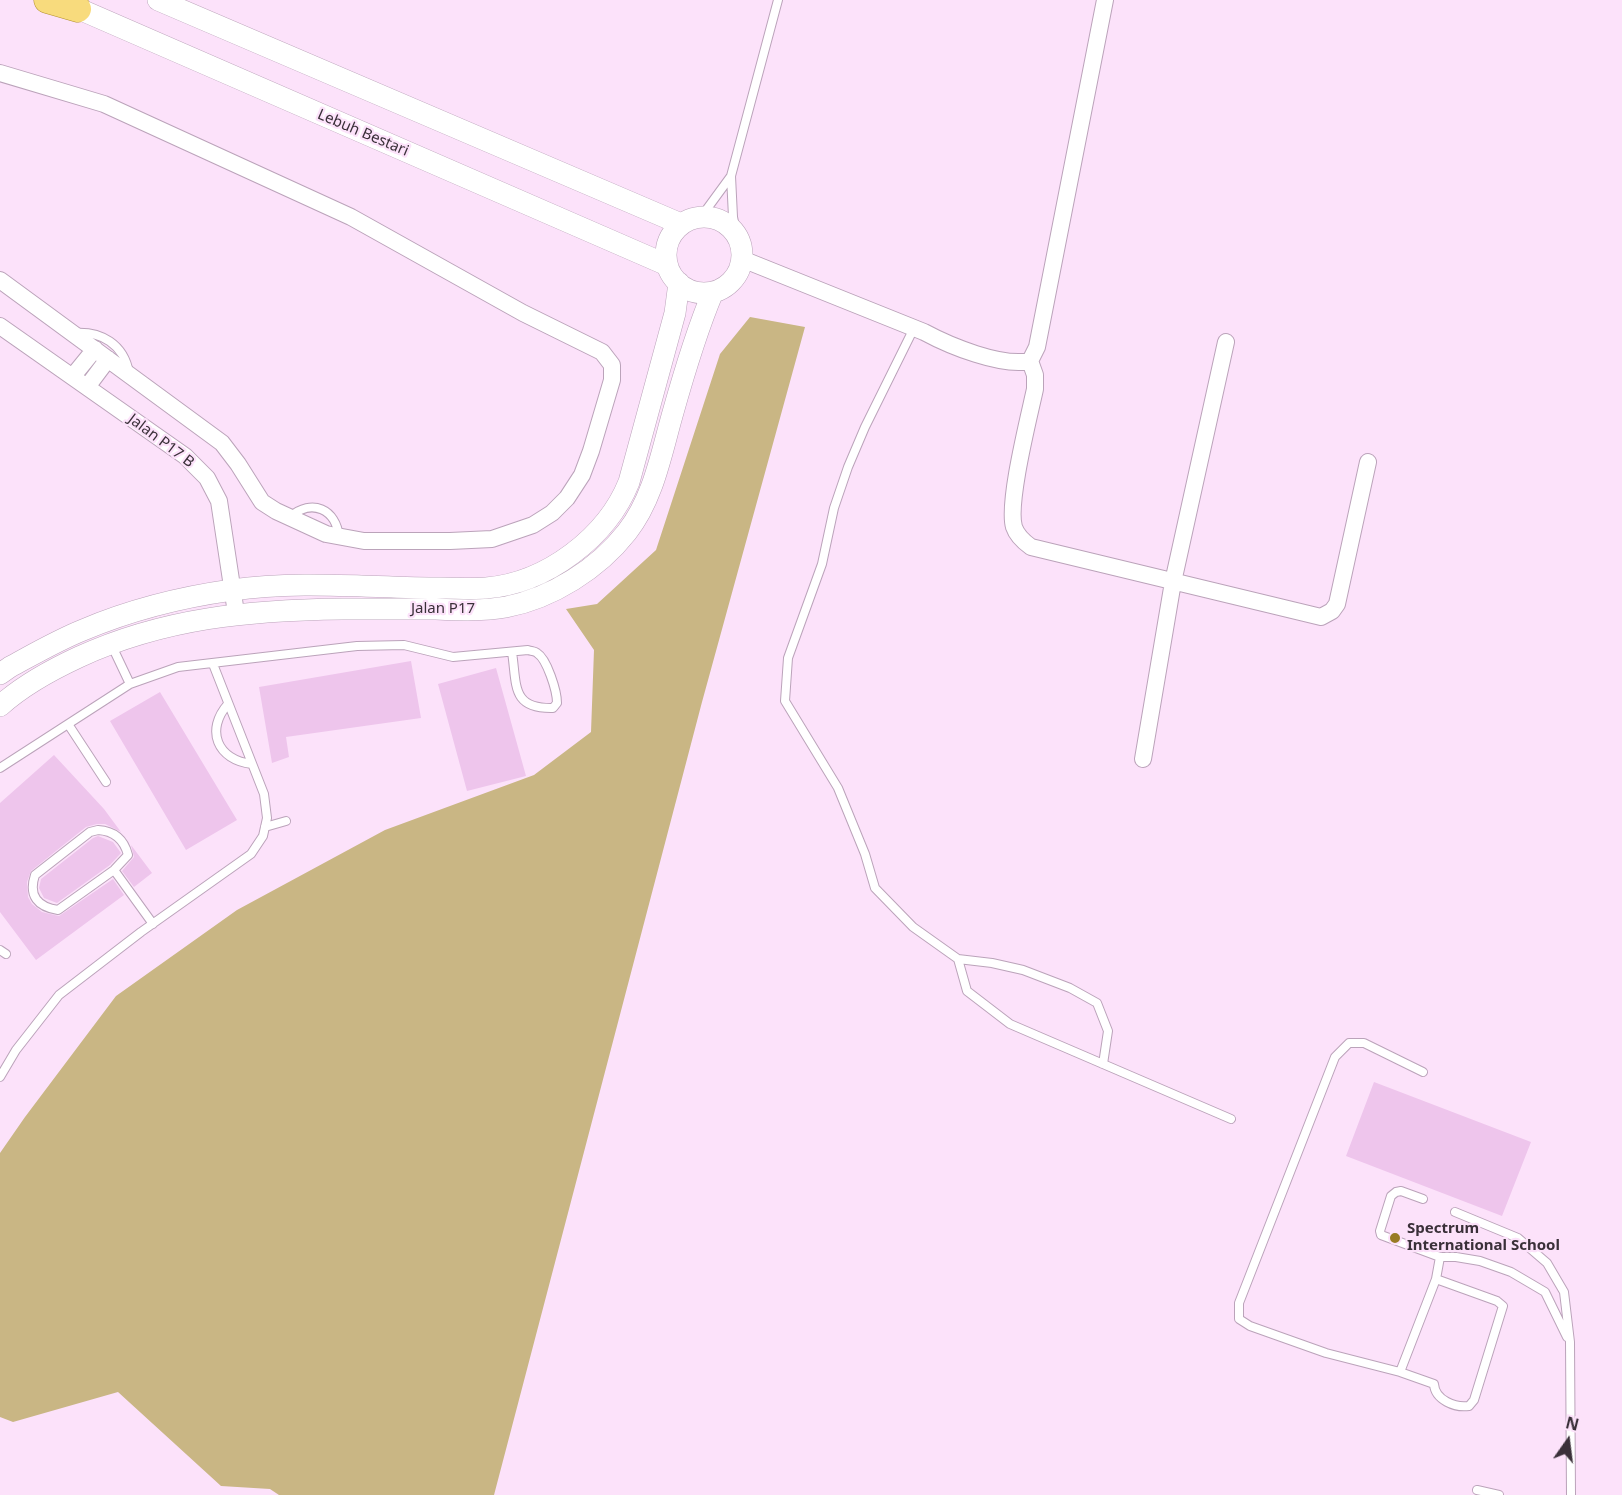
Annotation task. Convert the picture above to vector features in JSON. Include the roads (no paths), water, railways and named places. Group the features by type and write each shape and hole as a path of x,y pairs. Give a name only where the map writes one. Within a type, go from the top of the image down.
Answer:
{"main road":[{"path":"47,0 68,4"}],"street":[{"path":"158,0 681,224"},
{"path":"1105,0 1037,347 1030,361 1035,375 1035,389 1016,487 1013,520 1018,535 1031,547 1321,617 1328,615 1337,604 1368,462"},
{"name":"Lebuh Bestari","path":"68,4 667,265"},
{"path":"0,73 104,104 351,217 523,313 602,352 612,365 612,380 582,475 567,498 552,513 533,525 492,539 375,541 339,537 326,534 262,502 222,443 0,280"},
{"path":"701,217 718,220 732,230 737,237 741,244 742,260 731,281 723,288 701,293 690,290 679,284 670,272 666,250 671,236 681,224 701,217"},
{"path":"742,260 939,340 1017,364 1030,361"},
{"name":"Jalan P17","path":"0,674 82,630 167,602 233,590 288,586 487,588 531,576 562,560 590,540 622,500 629,482 675,313 679,284"},
{"name":"Jalan P17","path":"0,706 46,673 110,643 183,622 236,613 341,609 470,610 505,607 538,598 564,585 596,564 628,531 641,510 654,482 690,352 713,292"},
{"name":"Jalan P17 B","path":"0,326 185,456 207,478 219,501 236,613"},
{"path":"1143,759 1173,582 1226,342"},
{"path":"73,376 101,354"},
{"path":"87,387 101,354"}],"lane":[{"path":"737,237 733,217 731,176 778,0"},
{"path":"701,217 731,176"},
{"path":"914,328 865,427 844,477 834,508 822,564 788,658 785,701 838,788 865,854 875,888 913,927 958,959 1023,970 1070,988 1097,1003 1108,1031 1103,1064"},
{"path":"73,333 87,332 112,341 128,363 130,376"},
{"path":"110,643 130,684"},
{"path":"0,768 130,684 178,667 357,646 404,645 453,657 512,652 536,652 544,660 557,695 557,703 553,708 536,708 526,705 518,694 512,652"},
{"path":"0,1077 16,1050 59,995 251,854 263,836 267,818 264,794 213,664"},
{"path":"228,704 220,713 216,724 216,736 221,748 229,757 240,763 252,765"},
{"path":"68,724 106,782"},
{"path":"265,826 286,821"},
{"path":"108,831 117,835 126,847 128,855 114,870 58,910 46,908 35,898 32,886 36,875 90,832 108,831"},
{"path":"114,870 153,924"},
{"path":"958,959 967,991 1010,1024 1231,1119"},
{"path":"1423,1072 1364,1043 1349,1043 1335,1057 1239,1303 1239,1318 1250,1326 1326,1353 1400,1372 1434,1384 1434,1391 1440,1398 1462,1407 1469,1406 1474,1400 1503,1306 1497,1301 1436,1279"},
{"path":"1423,1199 1401,1191 1391,1196 1380,1231 1381,1235 1440,1257 1480,1261 1511,1272 1545,1292 1570,1342"},
{"path":"1455,1212 1518,1238 1547,1263 1564,1292 1570,1342 1571,1495"},
{"path":"1400,1372 1436,1279 1440,1257"},
{"path":"1477,1490 1499,1495"}],"place":[{"name":"Spectrum International School","path":"1395,1238"}]}
